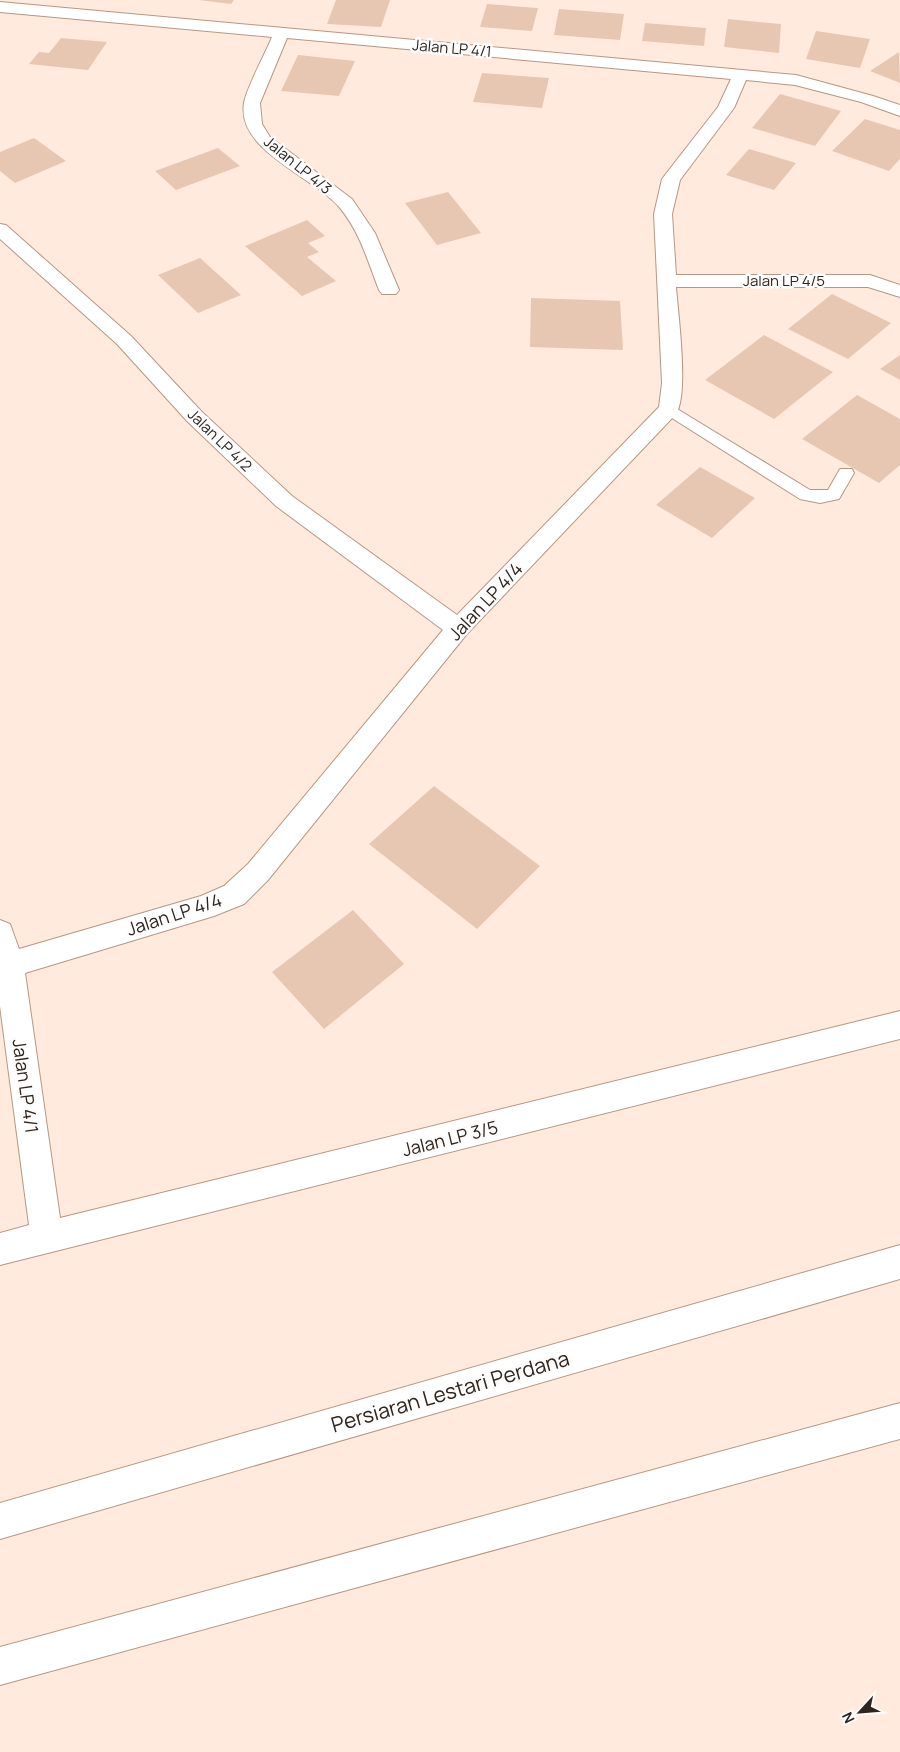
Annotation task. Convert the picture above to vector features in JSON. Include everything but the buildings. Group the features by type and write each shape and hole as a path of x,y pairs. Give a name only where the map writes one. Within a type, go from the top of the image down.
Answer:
{"street":[{"name":"Jalan LP 4/1","path":"0,7 796,80 867,99 900,111"},
{"name":"Jalan LP 4/3","path":"282,32 252,103 254,124 264,140 346,204 366,234 389,290"},
{"path":"669,409 672,383 663,214 671,179 706,138 726,108 741,74"},
{"name":"Jalan LP 4/2","path":"0,229 124,340 194,416 284,500 458,628"},
{"name":"Jalan LP 4/5","path":"667,281 848,280 870,281 900,291"},
{"name":"Jalan LP 4/4","path":"9,965 204,907 234,894 264,865 458,628 669,409"},
{"name":"Jalan LP 4/1","path":"0,933 9,965 47,1239"},
{"name":"Jalan LP 3/5","path":"0,1249 47,1239 900,1025"},
{"name":"Persiaran Lestari Perdana","path":"0,1521 900,1262"},
{"path":"0,1666 900,1421"}],"lane":[{"path":"669,409 806,495 820,497 833,495 846,473"}]}
